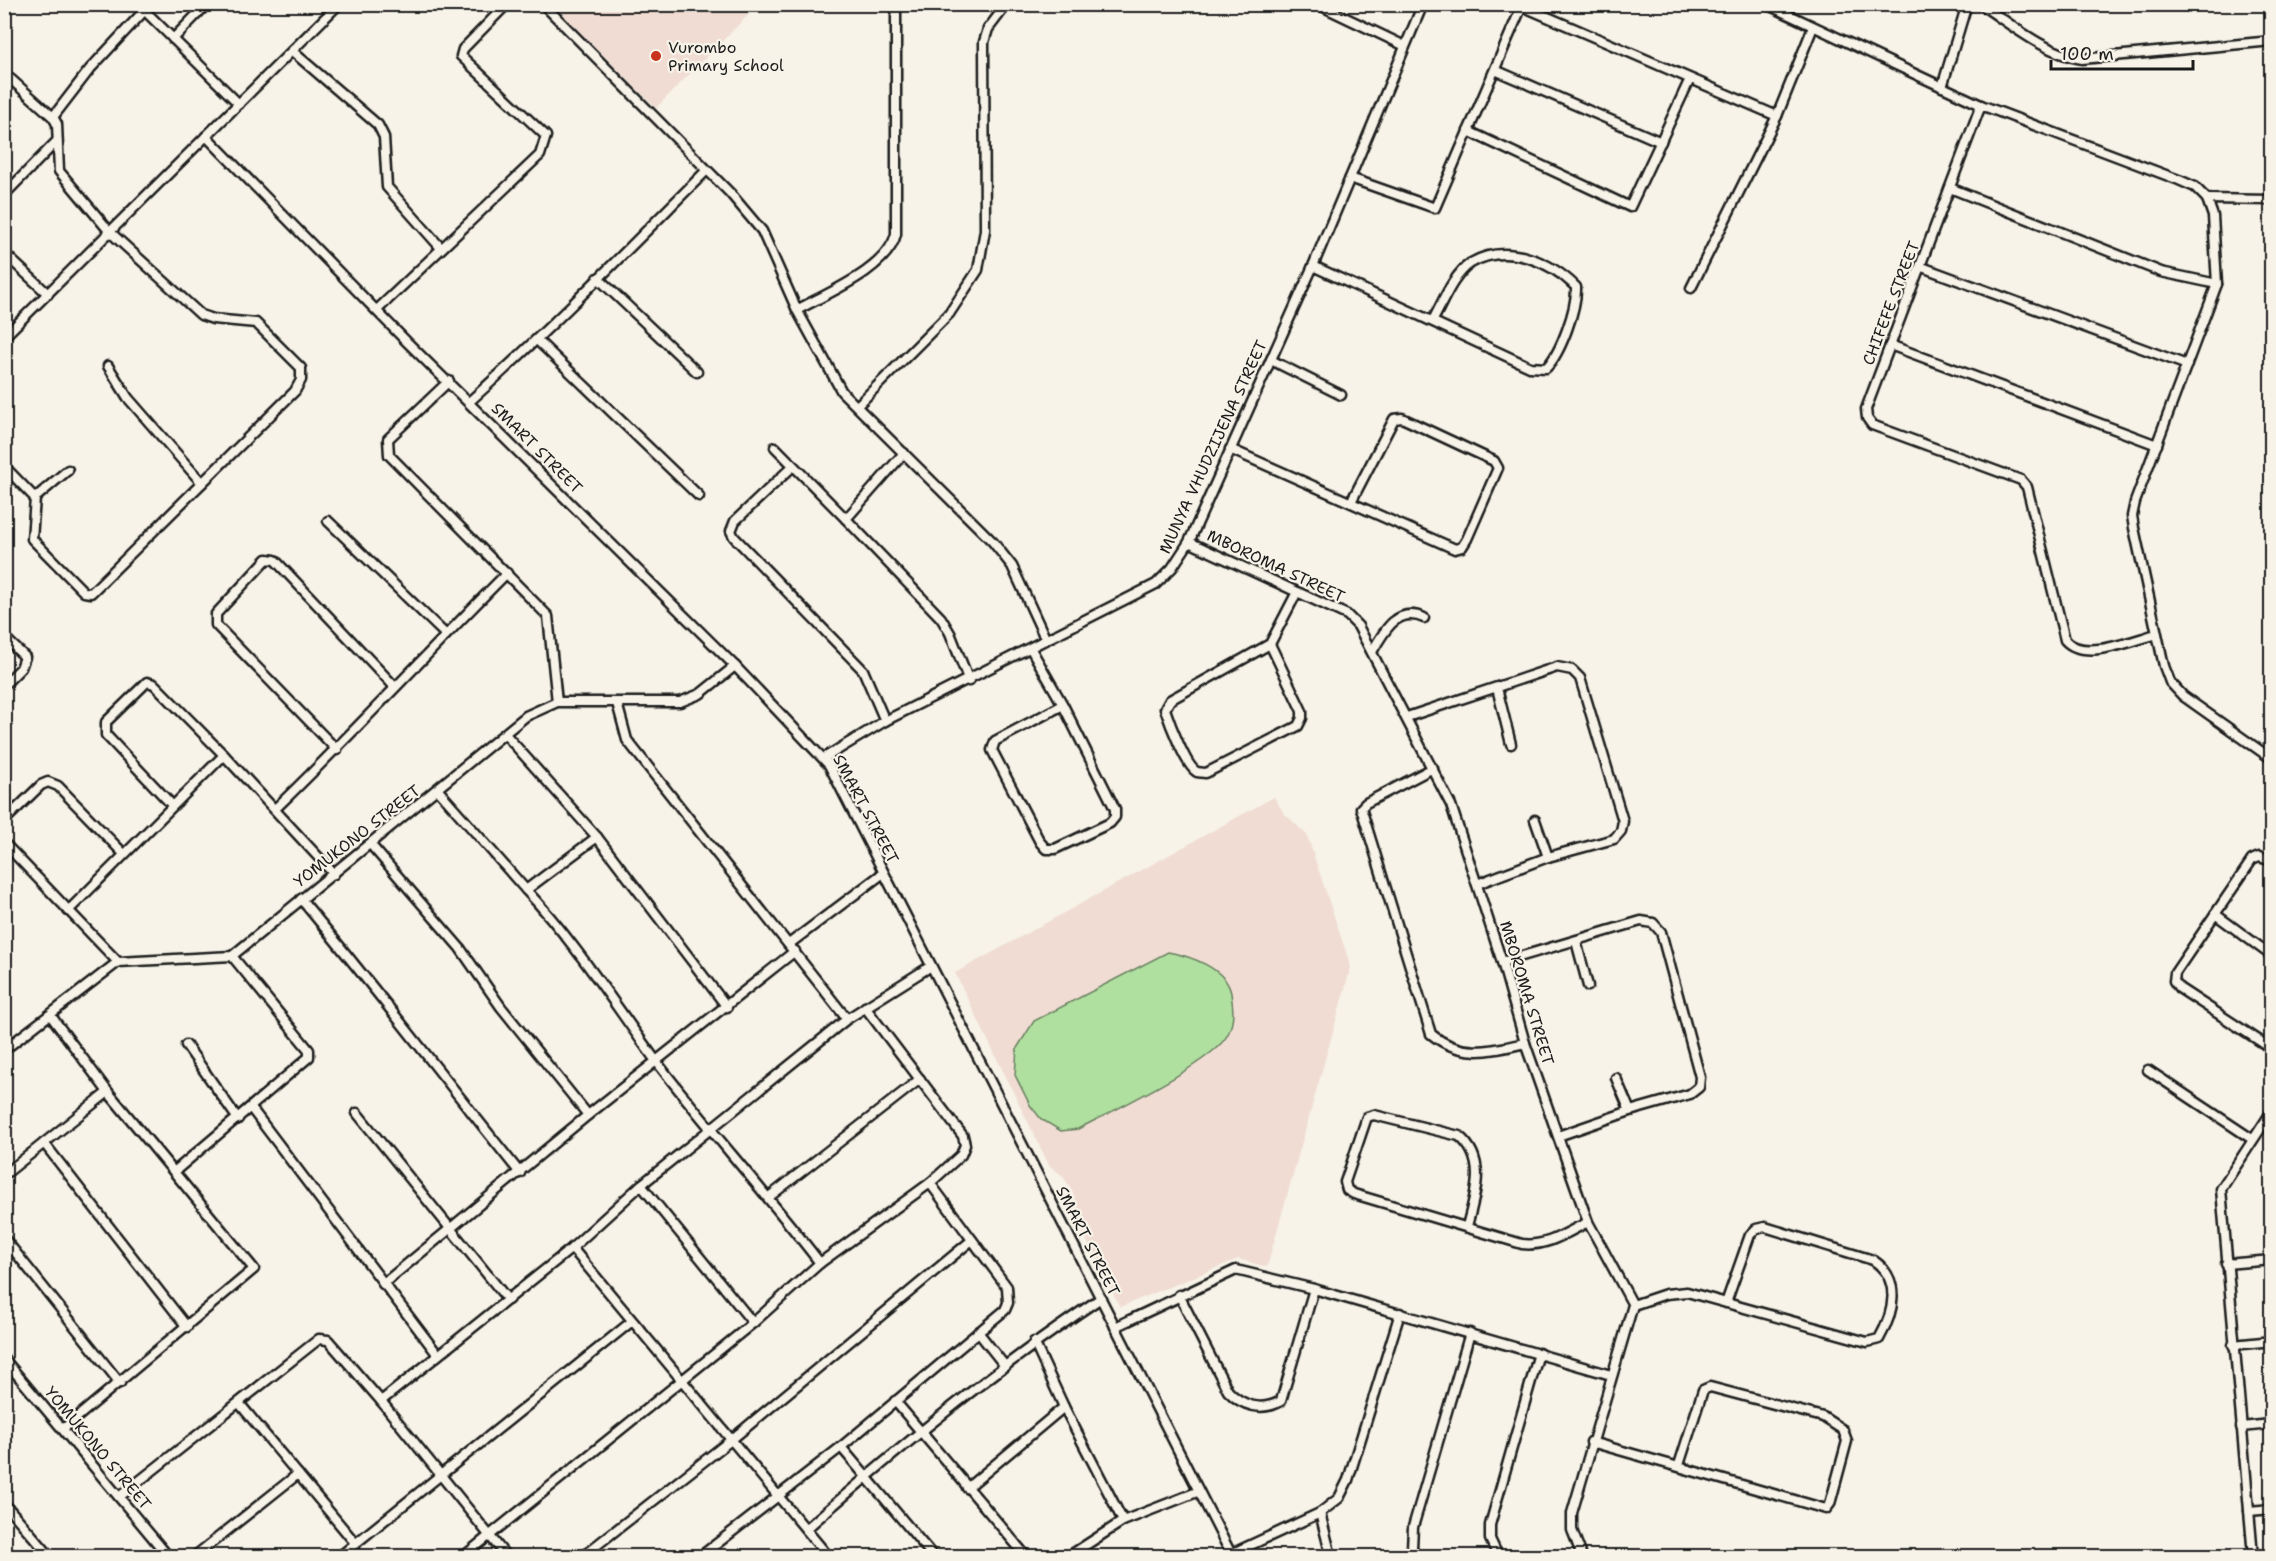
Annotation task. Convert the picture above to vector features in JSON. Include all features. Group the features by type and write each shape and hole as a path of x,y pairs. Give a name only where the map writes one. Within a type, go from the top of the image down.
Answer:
{"street":[{"path":"172,39 207,4"},
{"path":"4,337 339,4"},
{"path":"378,309 540,155 545,145 546,136 461,56 463,49 507,4"},
{"path":"543,4 730,193 762,231 797,310 842,393 993,542 1012,566 1046,640"},
{"path":"797,310 859,275 887,255 893,245 896,234 896,4"},
{"path":"857,406 949,314 967,291 978,270 985,230 984,42 988,29 1007,4"},
{"path":"1317,4 1405,46"},
{"name":"MUNYA VHUDZIJENA STREET","path":"824,759 885,721 969,681 1156,584 1172,568 1188,542 1313,266 1423,4"},
{"path":"1766,4 1981,105 2195,187 2207,199 2213,216 2217,284 2132,516 2157,634 2170,682 2183,696 2271,759"},
{"path":"1942,87 1967,4"},
{"path":"1980,4 2050,49 2082,59 2271,40"},
{"path":"1350,178 1435,208 1522,6 1777,116"},
{"path":"53,117 141,8 239,104"},
{"path":"1690,288 1777,116 1813,27"},
{"path":"292,51 378,125 384,137 387,187 441,248"},
{"path":"1495,69 1661,142"},
{"path":"4,73 53,117 57,124 59,171 110,232 201,315 213,319 256,324 301,368 301,380 295,391 91,593 84,592 32,539 35,498 68,470"},
{"path":"1468,131 1630,207 1690,79"},
{"name":"CHIFEFE STREET","path":"1981,105 1922,267 1866,409 1867,418 1872,425 2021,480 2028,487 2065,640 2070,645 2090,651 2157,634"},
{"name":"SMART STREET","path":"206,136 735,666 824,759 1101,1298 1230,1556"},
{"path":"4,195 57,141"},
{"path":"469,402 537,340 706,171"},
{"path":"1950,188 2161,272 2217,284"},
{"path":"2207,199 2271,200"},
{"path":"4,253 48,294"},
{"path":"1313,266 1530,367 1546,368 1554,360 1577,301 1576,287 1564,274 1539,262 1510,254 1490,256 1470,264 1456,279 1433,320"},
{"path":"1922,267 2187,365"},
{"path":"598,278 697,372"},
{"path":"537,340 699,496"},
{"path":"1890,345 2157,445"},
{"path":"1271,360 1341,395"},
{"path":"108,366 128,399 202,483"},
{"path":"448,381 388,439 386,447 389,455 548,616 557,702"},
{"path":"1230,449 1455,549 1462,547 1467,539 1498,468 1494,461 1402,417 1394,419 1351,502"},
{"path":"775,447 941,618 950,633 969,681"},
{"path":"846,519 904,453"},
{"path":"4,466 35,498"},
{"path":"793,466 735,521 731,531 734,537 862,670 885,721"},
{"path":"328,520 445,634"},
{"name":"MBOROMA STREET","path":"1188,542 1347,615 1358,626 1451,805 1502,962 1525,1043 1588,1222 1633,1305"},
{"path":"337,750 216,625 216,614 267,560 275,560 394,687"},
{"path":"275,809 337,750 394,687 507,573"},
{"path":"1270,644 1302,711 1302,718 1298,726 1206,773 1197,772 1190,766 1168,718 1166,709 1170,700 1270,644 1297,592"},
{"path":"1372,652 1385,629 1399,616 1413,613 1424,618"},
{"path":"4,637 25,657 21,668 4,685"},
{"path":"1031,649 1063,705 1115,809 1115,817 1110,823 1056,849 1046,849 1040,842 992,750 995,741 1063,705"},
{"name":"YOMUKONO STREET","path":"232,956 371,845 526,716 557,702 617,704 688,700 735,666"},
{"path":"1407,717 1557,667 1572,670 1580,678 1623,821 1621,831 1614,839 1548,857 1477,884"},
{"path":"172,805 106,735 104,728 106,722 147,682 154,684 224,755 333,874"},
{"path":"1497,688 1511,744"},
{"path":"617,704 627,740 847,1019"},
{"path":"505,734 597,837 727,1007"},
{"path":"68,910 224,755"},
{"path":"1433,768 1366,803 1362,808 1431,1034 1439,1041 1473,1053 1484,1053 1525,1043"},
{"path":"4,821 41,785 48,782 58,786 124,854"},
{"path":"438,790 526,890 573,948 658,1062 820,1263"},
{"path":"1535,820 1548,857"},
{"path":"526,890 597,837"},
{"path":"4,843 118,962"},
{"path":"371,845 460,948 501,1007 588,1115"},
{"path":"2271,861 2259,857 2252,860 2175,973 2174,981 2179,988 2271,1049"},
{"path":"789,944 882,874"},
{"path":"301,899 393,1008 426,1056 520,1173"},
{"path":"2215,914 2271,956"},
{"path":"1502,962 1641,921 1653,923 1661,932 1700,1077 1699,1087 1690,1094 1629,1111 1558,1136"},
{"path":"1576,941 1588,986"},
{"path":"383,1284 588,1115 658,1062 795,951"},
{"path":"4,1050 51,1016 118,962 232,956 309,1050 307,1061 175,1171"},
{"path":"381,1401 572,1248 641,1185 847,1019 931,966"},
{"path":"464,1557 753,1323 820,1263 930,1183 961,1155 965,1145 963,1136 865,1007"},
{"path":"51,1016 108,1092 254,1269 63,1430"},
{"path":"186,1045 238,1119"},
{"path":"2148,1071 2252,1139"},
{"path":"1616,1078 1629,1111"},
{"path":"769,1197 920,1079"},
{"path":"4,1175 108,1092"},
{"path":"251,1108 438,1355"},
{"path":"2253,1557 2221,1189 2271,1111"},
{"path":"357,1113 508,1300"},
{"path":"1467,1226 1479,1181 1469,1144 1459,1136 1374,1115 1367,1117 1345,1182 1347,1190 1522,1244 1536,1246 1588,1222"},
{"path":"44,1143 187,1327"},
{"path":"701,1557 841,1447 1005,1310 1007,1287 930,1183"},
{"path":"641,1185 753,1323"},
{"path":"1582,1557 1572,1530 1572,1513 1633,1305 1677,1292 1726,1303 1867,1342 1879,1339 1886,1327 1894,1298 1893,1286 1881,1266 1873,1260 1765,1227 1756,1228 1750,1235 1726,1303"},
{"path":"4,1238 120,1383"},
{"path":"583,1557 731,1440 972,1240"},
{"path":"572,1248 631,1322 806,1529 824,1555"},
{"path":"2226,1264 2271,1260"},
{"path":"1115,1327 1236,1270 1400,1313 1611,1375"},
{"path":"1179,1295 1228,1391 1238,1402 1255,1407 1271,1407 1281,1401 1314,1289"},
{"path":"806,1529 866,1477 1034,1342 1101,1298"},
{"path":"1230,1556 1320,1513 1339,1498 1348,1480 1400,1313"},
{"path":"340,1557 631,1322"},
{"path":"978,1332 1005,1366"},
{"path":"1415,1557 1412,1548 1413,1527 1470,1333"},
{"path":"118,1497 319,1339 323,1339 328,1340 381,1401 440,1477 507,1557"},
{"path":"2234,1345 2271,1341"},
{"path":"1034,1342 1064,1407 1124,1521"},
{"path":"1498,1557 1490,1539 1490,1525 1539,1353"},
{"name":"YOMUKONO STREET","path":"4,1359 168,1557"},
{"path":"1592,1442 1679,1465 1826,1509 1830,1504 1847,1441 1843,1430 1823,1417 1710,1387 1703,1390 1679,1465"},
{"path":"895,1401 1026,1557"},
{"path":"239,1403 356,1544"},
{"path":"967,1488 1064,1407"},
{"path":"2241,1427 2271,1424"},
{"path":"841,1447 933,1557"},
{"path":"195,1557 298,1474"},
{"path":"1069,1557 1124,1521 1197,1492"},
{"path":"4,1503 48,1556"},
{"path":"2249,1511 2271,1509"},
{"path":"1320,1513 1331,1557"}],"shaded area":[{"name":"Vurombo Primary School","path":"553,5 758,5 656,108"},
{"path":"1274,797 1284,813 1307,835 1351,967 1267,1267 1238,1259 1120,1307 1080,1227 1078,1205 1072,1191 1063,1176 1049,1165 955,973"}],"green space":[{"path":"1168,952 1206,965 1215,970 1228,984 1233,1014 1228,1034 1204,1058 1183,1072 1078,1129 1061,1131 1041,1119 1030,1105 1015,1075 1017,1048 1034,1021"}],"place":[{"name":"Vurombo Primary School","path":"656,56"}]}
